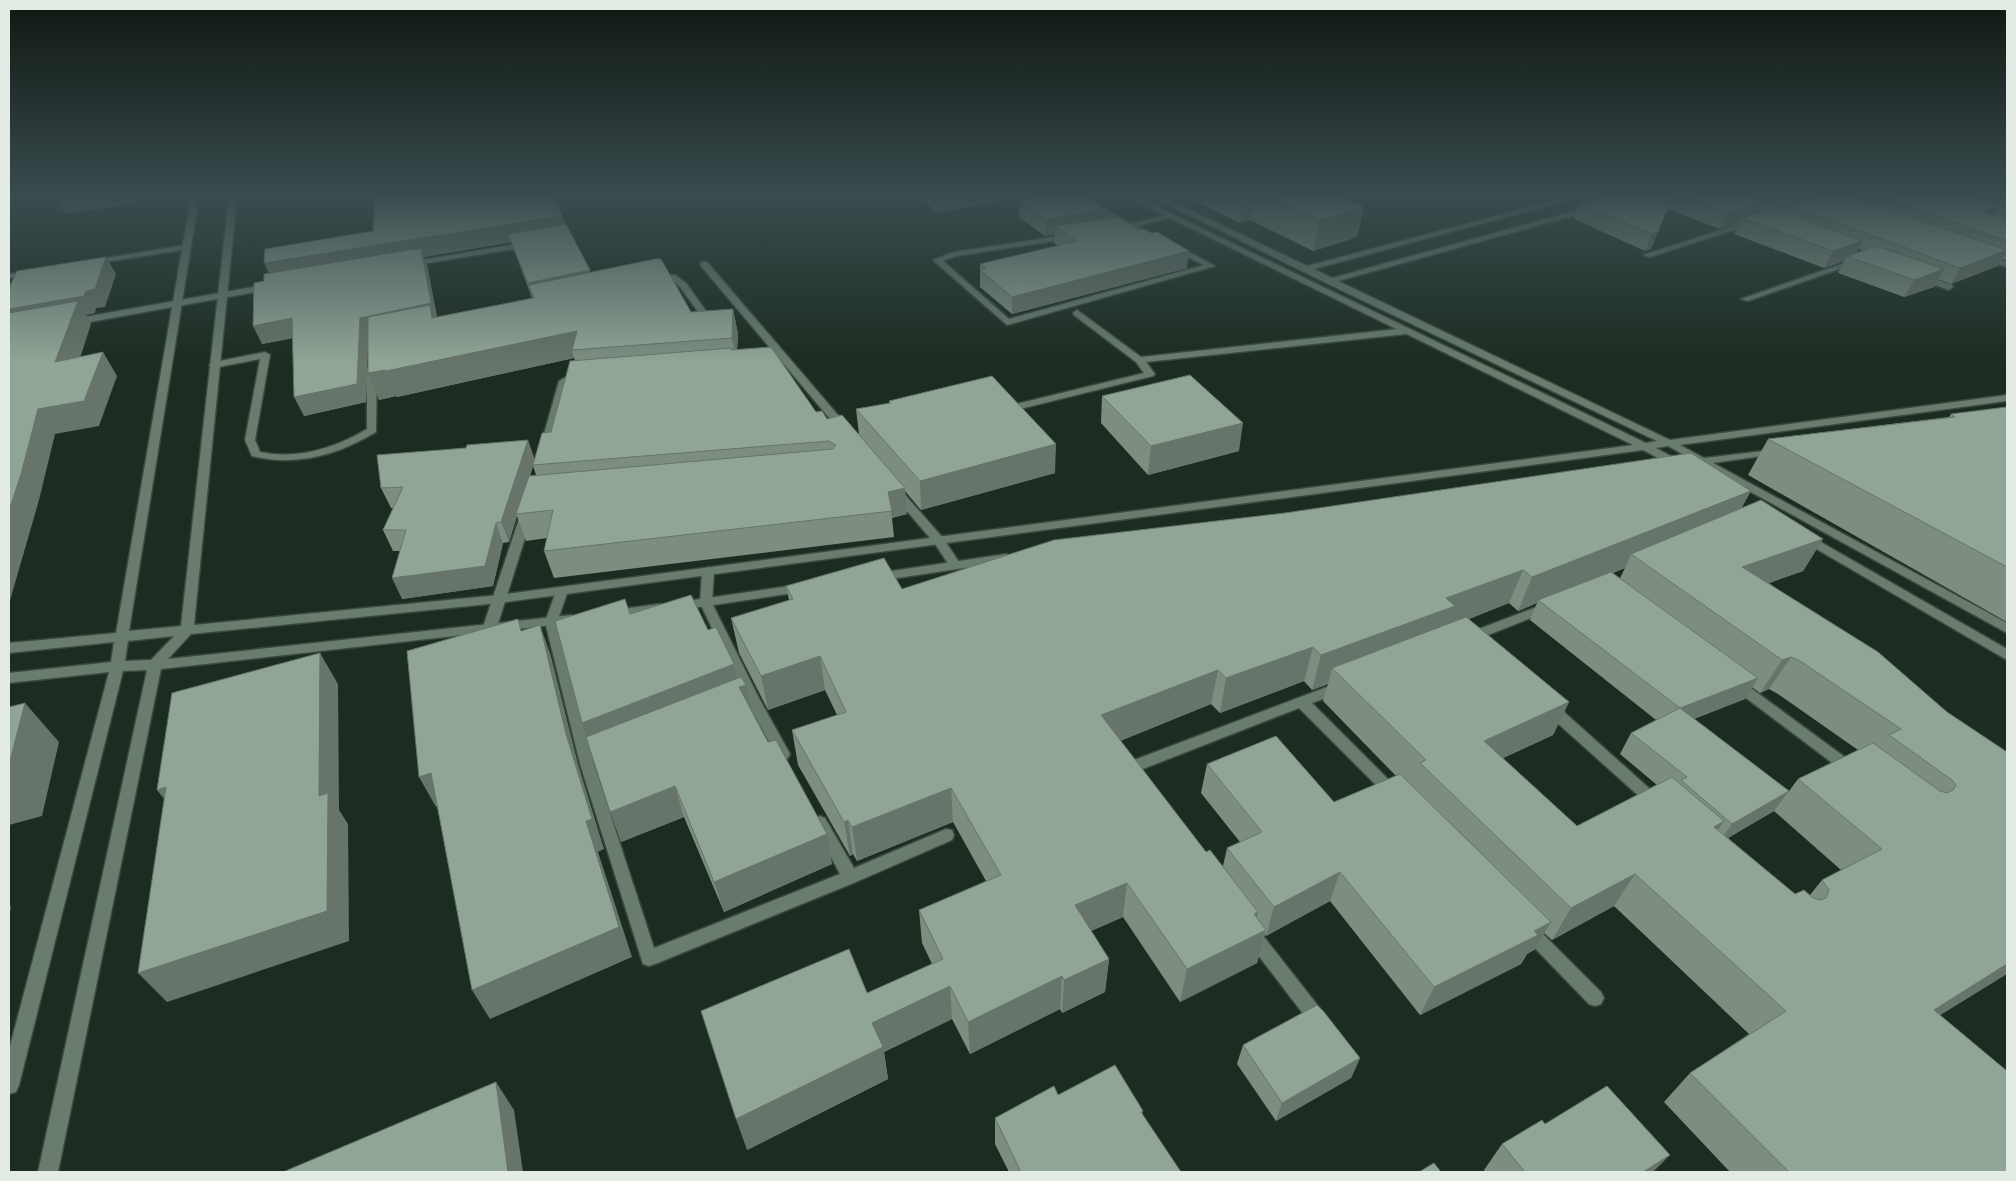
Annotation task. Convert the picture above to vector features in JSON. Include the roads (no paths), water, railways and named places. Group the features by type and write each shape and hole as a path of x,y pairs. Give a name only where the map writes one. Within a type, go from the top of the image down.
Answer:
{"street":[{"path":"88,263 155,252"},
{"path":"9,1085 117,666 185,252"},
{"path":"48,1172 155,665 187,630 226,252"},
{"path":"398,266 480,252"},
{"path":"966,252 936,260 1007,322 1211,266 1183,252"},
{"path":"1245,252 1646,447 1694,474"},
{"path":"1275,252 1672,444 2007,629"},
{"path":"1289,274 1369,252"},
{"path":"1312,285 1434,252"},
{"path":"1647,255 1657,252"},
{"path":"1744,299 1867,258 1858,254"},
{"path":"1979,255 2007,265"},
{"path":"704,264 850,436"},
{"path":"9,276 38,271"},
{"path":"1912,274 1949,287"},
{"path":"651,280 675,278 683,285 707,318"},
{"path":"67,323 281,285"},
{"path":"1012,408 1150,374 1139,360 1077,313"},
{"path":"1139,360 1406,331"},
{"path":"214,365 265,355 250,440 256,454 279,459 318,453 354,441 372,430 372,357"},
{"path":"542,462 564,381 594,379"},
{"path":"9,648 499,600 2007,398"},
{"path":"1658,467 1792,449"},
{"path":"888,481 939,541 955,565"},
{"path":"489,630 532,497"},
{"path":"1793,530 2007,655"},
{"path":"869,578 1015,557"},
{"path":"708,571 706,602 747,700 789,766"},
{"path":"599,616 811,587"},
{"path":"562,591 551,622 649,958 850,877 946,835"},
{"path":"1452,644 1558,602"},
{"path":"9,678 117,666 155,665 489,630 580,618"},
{"path":"1470,637 1485,650"},
{"path":"1720,672 1862,777"},
{"path":"1138,785 1126,769 1349,684"},
{"path":"1538,697 1664,810"},
{"path":"1302,702 1407,808"},
{"path":"812,809 850,877"},
{"path":"1241,920 1320,1022"},
{"path":"1518,921 1595,998"}]}
